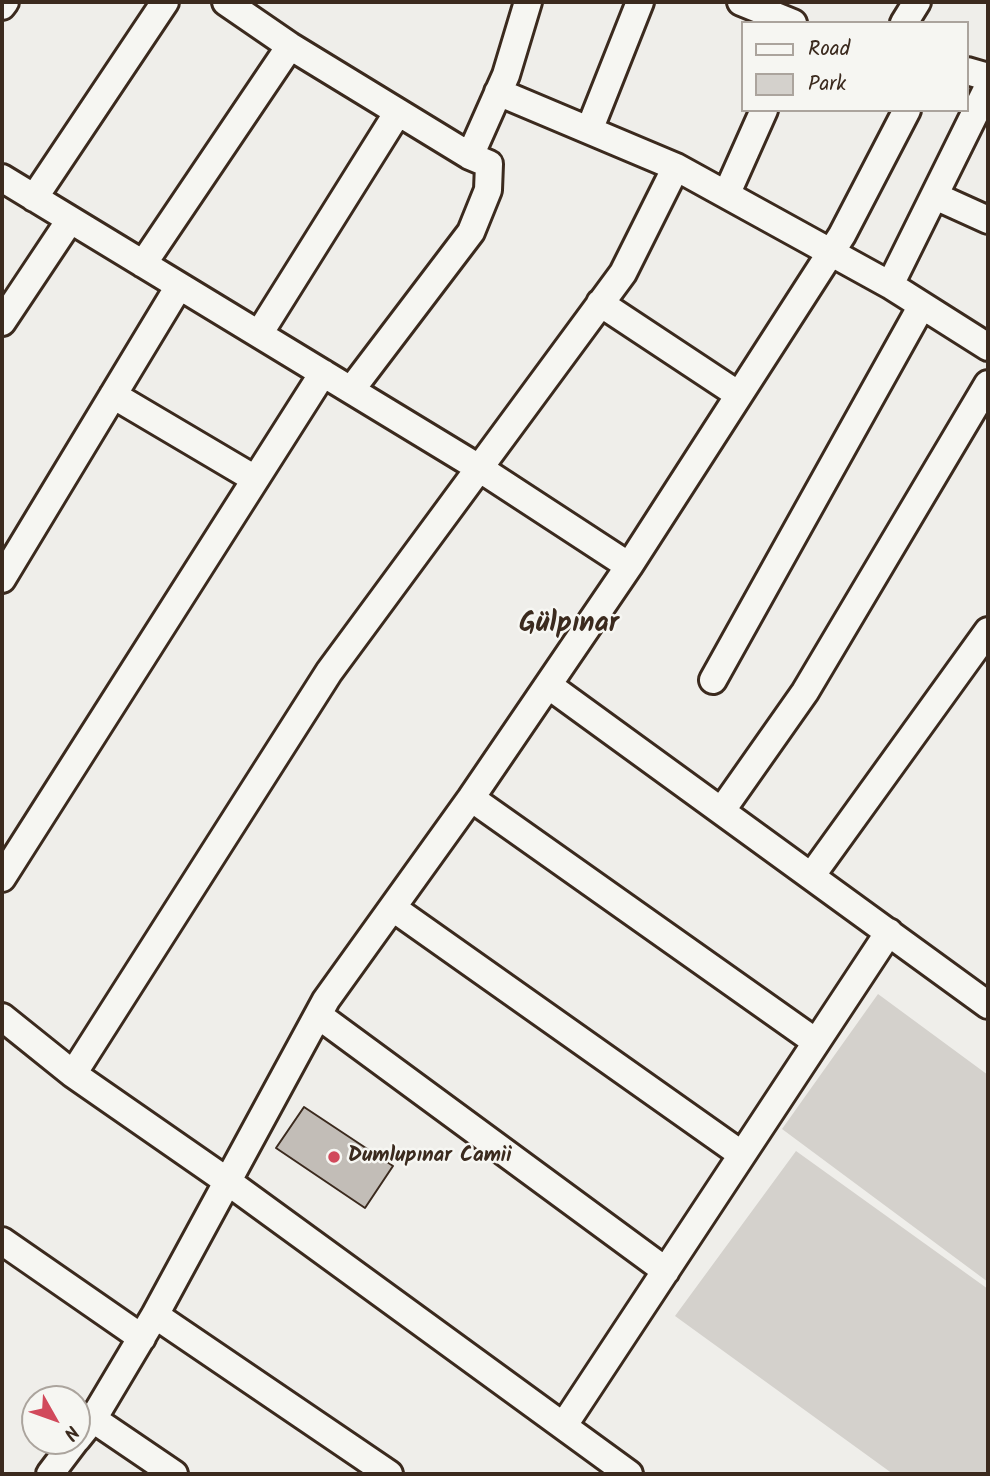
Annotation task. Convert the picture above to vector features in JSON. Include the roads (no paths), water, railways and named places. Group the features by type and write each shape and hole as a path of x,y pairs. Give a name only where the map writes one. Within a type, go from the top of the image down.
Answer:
{"street":[{"path":"2,6 5,2"},
{"path":"34,198 165,2"},
{"path":"226,2 253,9 290,46 470,156 489,164 488,190 471,232 351,390"},
{"path":"470,156 498,92 528,2"},
{"path":"590,128 640,2"},
{"path":"905,21 917,2"},
{"path":"750,4 788,21"},
{"path":"142,264 290,46"},
{"path":"969,72 988,77"},
{"path":"890,285 988,87"},
{"path":"498,92 590,128 727,193 890,285 988,347"},
{"path":"259,334 398,112"},
{"path":"727,193 763,112"},
{"path":"91,1419 155,1315 318,1015 471,798 629,566 831,252 906,112"},
{"path":"73,1074 329,672 623,272 676,167"},
{"path":"2,178 480,468 629,566"},
{"path":"935,196 988,220"},
{"path":"2,323 70,220"},
{"path":"2,579 179,286"},
{"path":"600,303 739,395"},
{"path":"713,680 921,307"},
{"path":"2,878 323,373"},
{"path":"722,810 805,692 988,384"},
{"path":"113,395 255,479"},
{"path":"812,875 988,631"},
{"path":"548,685 988,1005"},
{"path":"471,798 816,1042"},
{"path":"393,908 741,1154"},
{"path":"565,1426 889,932"},
{"path":"318,1015 666,1271"},
{"path":"2,1017 73,1074 227,1181 629,1474"},
{"path":"2,1241 142,1338"},
{"path":"155,1315 389,1474"},
{"path":"91,1437 174,1474"},
{"path":"50,1474 65,1455"}],"place":[{"name":"Dumlupınar Camii","path":"334,1157"}],"district":[{"name":"Gülpınar","path":"569,626"}]}
